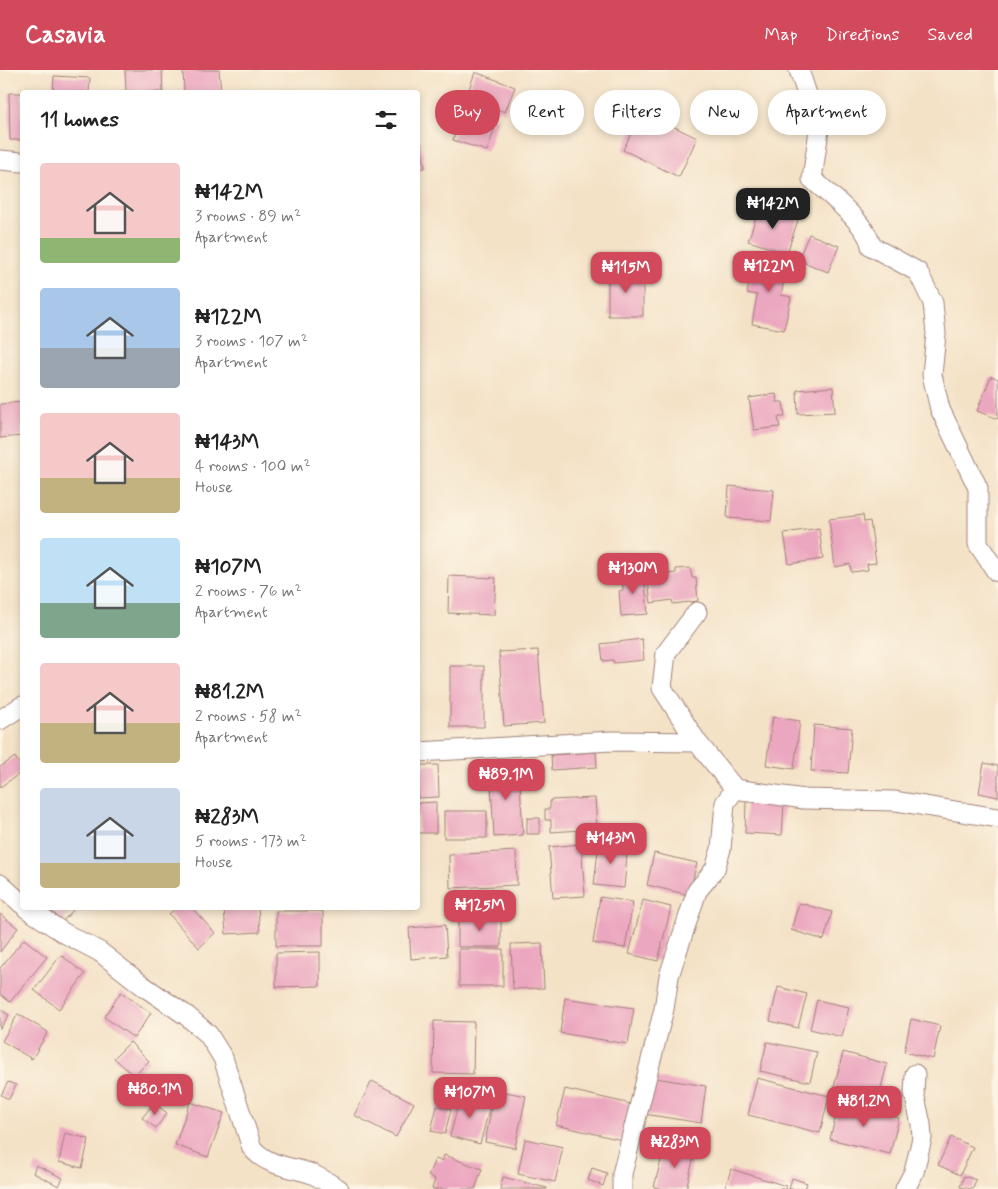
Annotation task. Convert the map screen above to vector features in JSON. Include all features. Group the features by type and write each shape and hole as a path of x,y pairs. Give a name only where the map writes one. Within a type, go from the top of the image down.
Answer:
{"street":[{"path":"799,70 819,130 812,179 844,207 870,239 871,246 918,272 933,302 936,334 932,375 940,410 978,488 978,544 998,572"},
{"path":"0,160 20,162"},
{"path":"697,612 666,653 662,688 697,742 735,789 804,799 894,801 998,818"},
{"path":"0,720 20,707"},
{"path":"420,752 612,741 697,742"},
{"path":"622,1189 622,1174 664,1010 669,976 697,891 715,869 721,849 725,803 735,789"},
{"path":"0,884 20,902"},
{"path":"29,910 64,933 100,952 142,986 187,1016 208,1034 223,1058 252,1148 259,1156 272,1164 312,1174 339,1189"},
{"path":"905,1189 914,1172 922,1138 914,1093 915,1074"}],"building":[{"path":"125,70 162,70 163,90 126,90"},
{"path":"183,70 219,70 221,90 184,90"},
{"path":"475,72 515,87 514,90 510,90 510,100 505,112 500,110 500,90 469,90"},
{"path":"54,76 90,78 89,90 53,90"},
{"path":"9,93 20,93 20,140 10,140"},
{"path":"680,130 697,138 679,177 623,150 630,135 680,135"},
{"path":"455,135 492,135 487,151 453,140"},
{"path":"420,142 425,168 420,169"},
{"path":"759,208 798,220 787,253 748,241"},
{"path":"809,234 839,246 828,272 798,260"},
{"path":"754,257 788,263 781,295 791,297 784,330 752,324 757,295 747,293"},
{"path":"608,272 643,272 643,316 608,316"},
{"path":"991,376 998,379 998,419 977,411"},
{"path":"833,387 835,412 798,414 797,390"},
{"path":"776,394 777,402 783,402 785,417 778,417 780,427 754,430 749,398"},
{"path":"20,402 20,436 0,438 0,404"},
{"path":"729,486 774,490 771,521 727,518"},
{"path":"863,515 864,522 870,521 876,563 867,564 868,570 851,572 850,564 835,567 829,519"},
{"path":"819,528 823,559 789,564 784,533"},
{"path":"690,568 692,578 696,578 698,601 673,604 672,600 651,603 647,573 668,570 668,574 676,573 676,569"},
{"path":"644,573 648,614 621,616 619,591 623,590 622,575"},
{"path":"449,576 496,578 494,615 448,613"},
{"path":"642,639 644,660 614,663 613,660 603,661 601,644"},
{"path":"538,650 544,723 504,726 499,652"},
{"path":"450,666 484,666 484,727 450,727"},
{"path":"773,717 800,721 794,769 766,765"},
{"path":"814,725 852,728 848,773 811,771"},
{"path":"596,752 597,767 552,770 551,755"},
{"path":"15,757 20,765 20,773 0,787 0,767"},
{"path":"984,763 998,766 998,797 979,793"},
{"path":"420,765 438,765 439,797 420,798"},
{"path":"519,765 523,835 494,837 490,767"},
{"path":"595,798 597,829 551,832 551,820 545,820 545,809 550,809 550,800"},
{"path":"436,802 436,833 420,833 420,803"},
{"path":"746,802 784,803 782,835 745,833"},
{"path":"444,811 487,811 487,838 444,838"},
{"path":"527,818 540,818 540,834 527,834"},
{"path":"599,842 628,845 624,888 594,885"},
{"path":"581,844 585,896 553,898 549,847"},
{"path":"516,851 517,885 450,888 449,855"},
{"path":"654,853 697,863 689,895 647,885"},
{"path":"600,897 633,902 625,948 593,943"},
{"path":"643,900 671,907 658,961 629,954"},
{"path":"799,903 832,912 824,940 791,930"},
{"path":"49,910 73,910 63,921"},
{"path":"174,910 194,910 215,933 199,948 169,914"},
{"path":"224,910 258,910 260,932 226,934"},
{"path":"276,911 323,911 323,946 276,946"},
{"path":"0,914 18,928 0,952"},
{"path":"458,917 501,917 501,947 458,947"},
{"path":"445,925 447,956 411,959 409,928"},
{"path":"24,939 47,957 10,1002 0,994 0,968"},
{"path":"542,943 544,988 513,989 511,944"},
{"path":"459,949 503,949 503,986 459,986"},
{"path":"320,952 320,986 276,987 276,953"},
{"path":"61,955 85,974 59,1009 34,990"},
{"path":"778,987 807,994 798,1028 770,1021"},
{"path":"121,992 151,1013 134,1038 104,1017"},
{"path":"565,998 634,1008 628,1044 560,1033"},
{"path":"817,1000 849,1007 842,1037 810,1029"},
{"path":"0,1009 9,1015 0,1029"},
{"path":"18,1014 48,1032 32,1059 2,1041"},
{"path":"911,1019 940,1026 933,1059 904,1052"},
{"path":"434,1021 474,1022 473,1074 433,1073"},
{"path":"130,1042 149,1061 134,1076 114,1058"},
{"path":"767,1042 817,1052 810,1082 760,1071"},
{"path":"843,1052 887,1064 877,1104 842,1095 844,1090 834,1087"},
{"path":"649,1077 706,1086 701,1123 644,1114"},
{"path":"757,1078 829,1096 820,1133 748,1115"},
{"path":"372,1081 414,1103 396,1137 354,1115"},
{"path":"8,1082 16,1085 9,1099 1,1095"},
{"path":"565,1089 631,1104 622,1140 556,1125"},
{"path":"495,1090 526,1096 515,1148 485,1142"},
{"path":"461,1094 491,1102 480,1144 450,1136"},
{"path":"190,1102 224,1113 208,1157 175,1145"},
{"path":"154,1103 167,1113 156,1128 142,1118"},
{"path":"839,1103 899,1118 890,1154 830,1139"},
{"path":"437,1106 451,1109 445,1134 431,1131"},
{"path":"65,1133 89,1139 82,1168 59,1162"},
{"path":"951,1137 973,1147 960,1175 938,1165"},
{"path":"525,1139 563,1147 555,1182 518,1174"},
{"path":"665,1145 695,1152 686,1189 654,1187"},
{"path":"444,1155 482,1169 475,1189 432,1189 435,1179 428,1176 435,1159 442,1161"},
{"path":"36,1165 63,1178 59,1186 33,1173"},
{"path":"592,1168 607,1173 603,1186 588,1180"},
{"path":"731,1169 786,1186 786,1189 725,1189"},
{"path":"964,1176 976,1180 973,1189 960,1187"},
{"path":"503,1177 547,1188 547,1189 500,1189"},
{"path":"792,1178 807,1183 805,1189 789,1189"}]}
